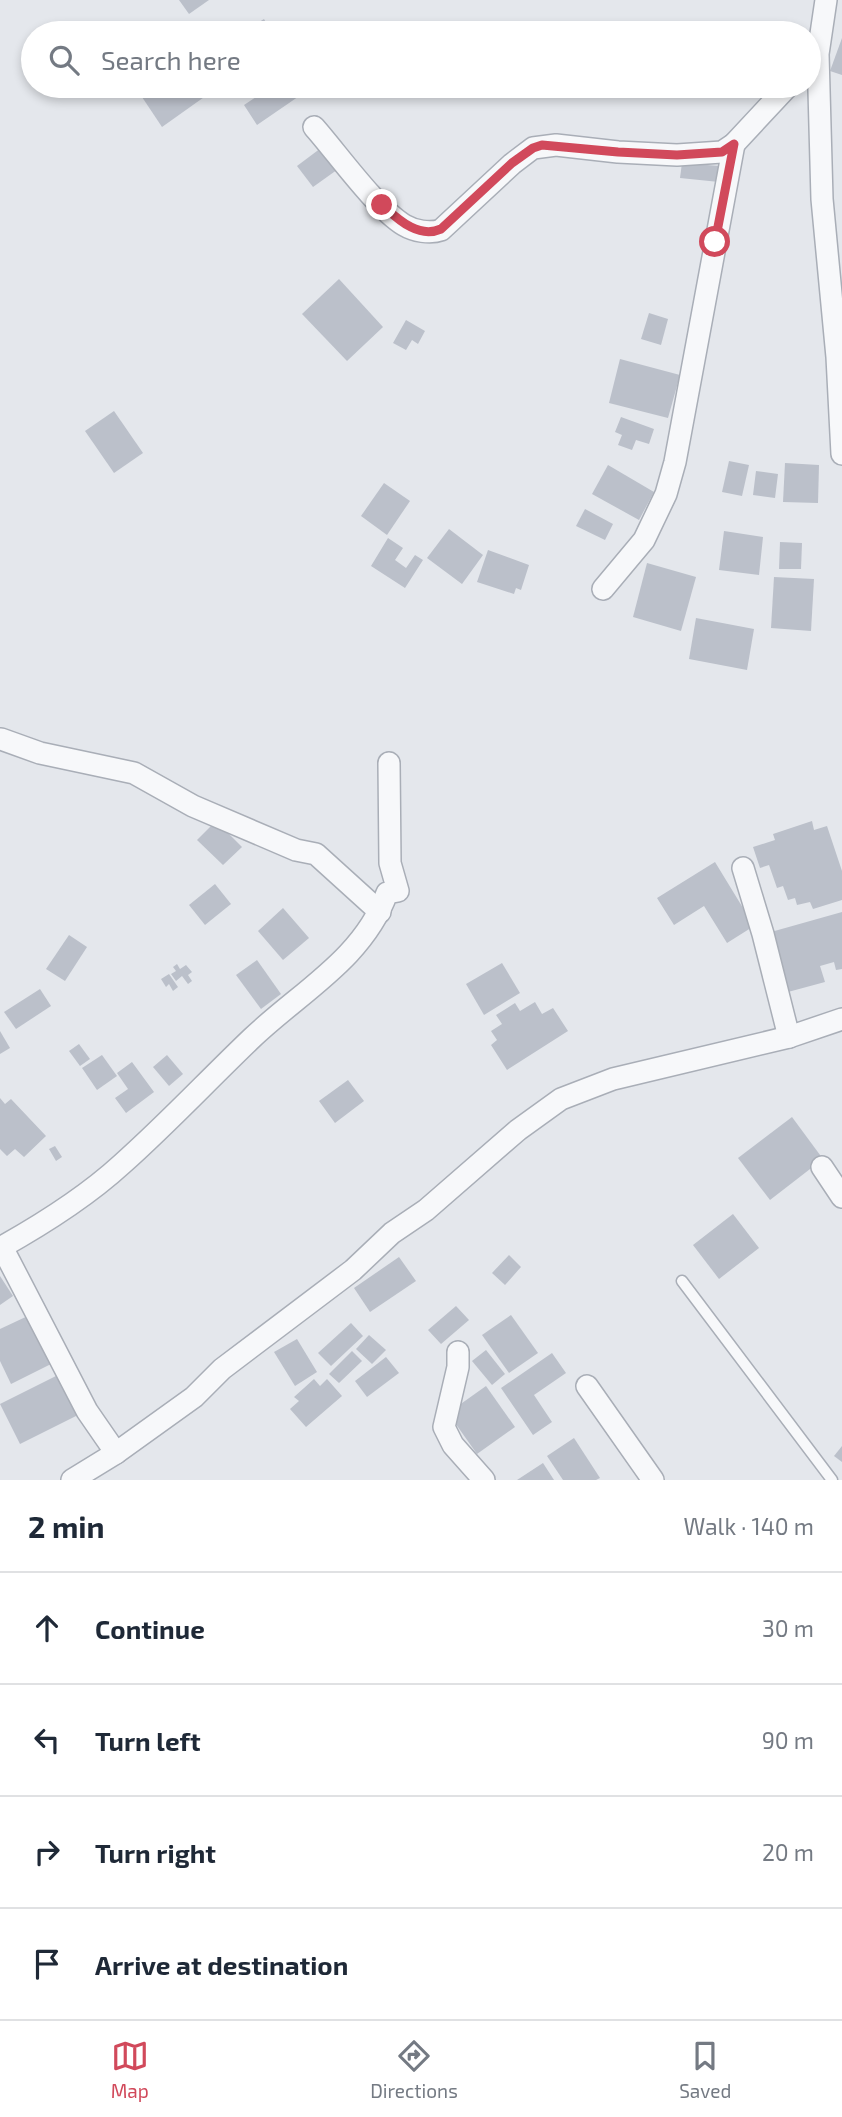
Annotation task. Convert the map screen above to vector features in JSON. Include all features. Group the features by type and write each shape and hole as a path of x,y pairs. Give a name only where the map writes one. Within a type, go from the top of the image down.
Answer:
{"street":[{"path":"821,22 826,0"},
{"path":"314,127 382,205 402,223 433,233 441,229 512,163 533,148 556,145 677,155 722,152 734,144 777,98"},
{"path":"816,98 837,357 842,454"},
{"path":"603,589 644,540 666,494 675,462 734,144"},
{"path":"1,738 40,753 134,772 193,806 296,850 316,854 380,912"},
{"path":"116,1453 87,1411 1,1247 79,1198 124,1163 253,1037 348,955 380,912 387,892 398,891 390,863 389,763"},
{"path":"743,868 789,1037"},
{"path":"72,1480 159,1424 194,1397 222,1369 353,1270 392,1233 426,1210 518,1130 561,1099 613,1079 789,1037 842,1019"},
{"path":"822,1167 842,1197"},
{"path":"458,1352 458,1367 444,1427 453,1445 484,1480"},
{"path":"587,1386 653,1480"}],"lane":[{"path":"682,1281 832,1480"}],"building":[{"path":"179,0 209,0 189,14"},
{"path":"842,38 842,75 830,71"},
{"path":"143,98 203,98 162,127"},
{"path":"254,98 296,98 257,125 244,105"},
{"path":"325,145 341,167 313,187 297,166"},
{"path":"682,163 720,166 719,182 680,178"},
{"path":"339,279 383,327 347,361 302,314"},
{"path":"649,313 668,319 661,345 641,339"},
{"path":"406,320 425,331 418,344 412,340 406,350 393,343"},
{"path":"620,359 680,375 668,418 609,403"},
{"path":"114,411 143,453 114,473 85,431"},
{"path":"621,417 654,429 649,444 636,440 632,450 618,445 622,435 615,432"},
{"path":"729,461 749,465 742,496 722,492"},
{"path":"785,463 819,465 818,503 783,502"},
{"path":"608,465 654,492 639,520 592,494"},
{"path":"756,471 778,474 775,498 753,495"},
{"path":"384,483 410,501 387,535 361,516"},
{"path":"585,509 613,524 605,540 576,526"},
{"path":"449,529 483,555 462,584 427,558"},
{"path":"724,531 763,537 759,575 719,570"},
{"path":"388,538 403,548 395,560 406,568 415,555 423,560 405,588 371,566"},
{"path":"780,542 802,543 801,569 779,569"},
{"path":"488,550 529,565 521,590 516,588 514,594 477,582"},
{"path":"647,563 696,577 681,631 633,617"},
{"path":"774,577 814,579 811,631 771,628"},
{"path":"696,618 754,629 747,670 689,659"},
{"path":"216,821 242,847 223,865 197,840"},
{"path":"812,821 814,830 827,826 842,871 842,900 813,909 810,902 797,905 795,898 788,900 783,886 777,888 769,865 760,868 753,847 775,840 773,834"},
{"path":"715,862 754,926 727,943 704,906 674,925 657,898"},
{"path":"215,884 231,904 205,925 189,905"},
{"path":"283,908 309,938 283,960 258,931"},
{"path":"842,912 842,969 836,970 834,962 820,966 825,982 788,992 771,932"},
{"path":"69,935 87,947 65,981 46,969"},
{"path":"257,960 281,994 261,1009 236,975"},
{"path":"502,963 520,993 484,1015 466,984"},
{"path":"177,964 180,969 186,965 192,972 188,975 192,981 188,984 182,976 176,981 171,974 176,971 173,967"},
{"path":"169,974 178,987 173,991 169,984 166,987 161,979"},
{"path":"40,989 51,1006 16,1029 4,1012"},
{"path":"535,1002 542,1014 553,1008 568,1031 507,1070 491,1045 497,1040 491,1031 502,1024 496,1015 515,1003 520,1011"},
{"path":"0,1031 10,1048 0,1054"},
{"path":"79,1044 90,1059 80,1066 69,1051"},
{"path":"102,1055 117,1076 97,1090 82,1068"},
{"path":"167,1055 183,1074 169,1086 153,1067"},
{"path":"132,1062 154,1092 126,1113 115,1098 128,1089 117,1073"},
{"path":"348,1080 364,1101 335,1123 319,1101"},
{"path":"0,1098 5,1104 11,1099 46,1136 24,1157 15,1149 7,1156 0,1149"},
{"path":"792,1117 823,1159 770,1200 738,1158"},
{"path":"55,1146 62,1157 56,1161 49,1149"},
{"path":"733,1214 759,1248 719,1279 693,1245"},
{"path":"509,1255 521,1267 505,1285 492,1273"},
{"path":"399,1257 416,1281 370,1312 354,1288"},
{"path":"0,1276 13,1296 0,1305"},
{"path":"456,1306 469,1320 441,1344 428,1330"},
{"path":"32,1314 55,1362 11,1384 0,1361 0,1329"},
{"path":"511,1315 538,1353 509,1373 482,1335"},
{"path":"351,1323 363,1336 331,1366 318,1353"},
{"path":"369,1335 386,1350 372,1364 356,1349"},
{"path":"297,1339 317,1372 295,1386 274,1352"},
{"path":"486,1350 505,1374 492,1385 472,1361"},
{"path":"352,1351 362,1361 339,1383 329,1374"},
{"path":"552,1353 566,1373 534,1395 552,1422 533,1435 501,1388"},
{"path":"386,1357 399,1373 367,1397 355,1381"},
{"path":"58,1375 78,1415 20,1444 0,1404"},
{"path":"314,1379 320,1386 327,1379 342,1396 306,1427 290,1409 299,1401 294,1397"},
{"path":"486,1386 515,1427 477,1454 448,1413"},
{"path":"574,1438 600,1478 563,1480 547,1456"},
{"path":"842,1446 842,1462 834,1456"},
{"path":"543,1463 554,1480 517,1480"}],"route":[{"path":"382,205 406,226 433,233 441,229 512,163 542,145 677,155 722,152 734,144 715,242"}]}
